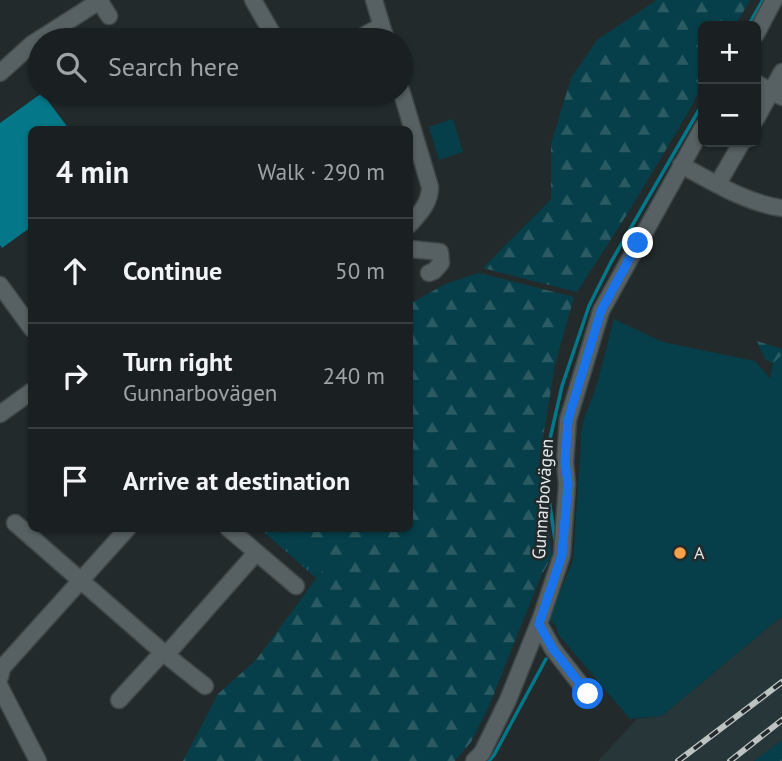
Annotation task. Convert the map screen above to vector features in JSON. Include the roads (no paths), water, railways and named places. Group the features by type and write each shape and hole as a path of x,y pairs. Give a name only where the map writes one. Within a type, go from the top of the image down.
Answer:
{"street":[{"path":"57,28 100,0 109,16"},
{"path":"253,0 269,28"},
{"path":"374,0 379,28"},
{"path":"761,25 774,0"},
{"path":"0,74 28,48"},
{"path":"761,113 777,95 782,72"},
{"path":"758,84 777,95"},
{"path":"405,105 412,126"},
{"path":"413,130 430,187 430,197 413,221"},
{"name":"Gunnarbovägen","path":"474,761 482,753 508,700 541,618 562,555 568,420 601,311 698,136"},
{"path":"720,180 739,147"},
{"path":"681,165 735,194 782,208"},
{"path":"413,248 440,252 440,264 429,273"},
{"path":"0,285 28,324"},
{"path":"0,414 28,394"},
{"path":"15,523 205,686"},
{"path":"0,677 2,668 124,532"},
{"path":"233,532 296,586"},
{"path":"119,700 256,552"},
{"path":"541,618 553,649 588,694"},
{"path":"0,687 38,761"}],"waterway":[{"path":"751,21 763,0"},
{"path":"555,540 544,465 562,386 589,306 611,262 698,112"},
{"path":"489,761 546,659"}],"railway":[{"path":"678,761 782,682"},
{"path":"730,761 782,720"}],"place":[{"name":"A","path":"680,553"}]}
